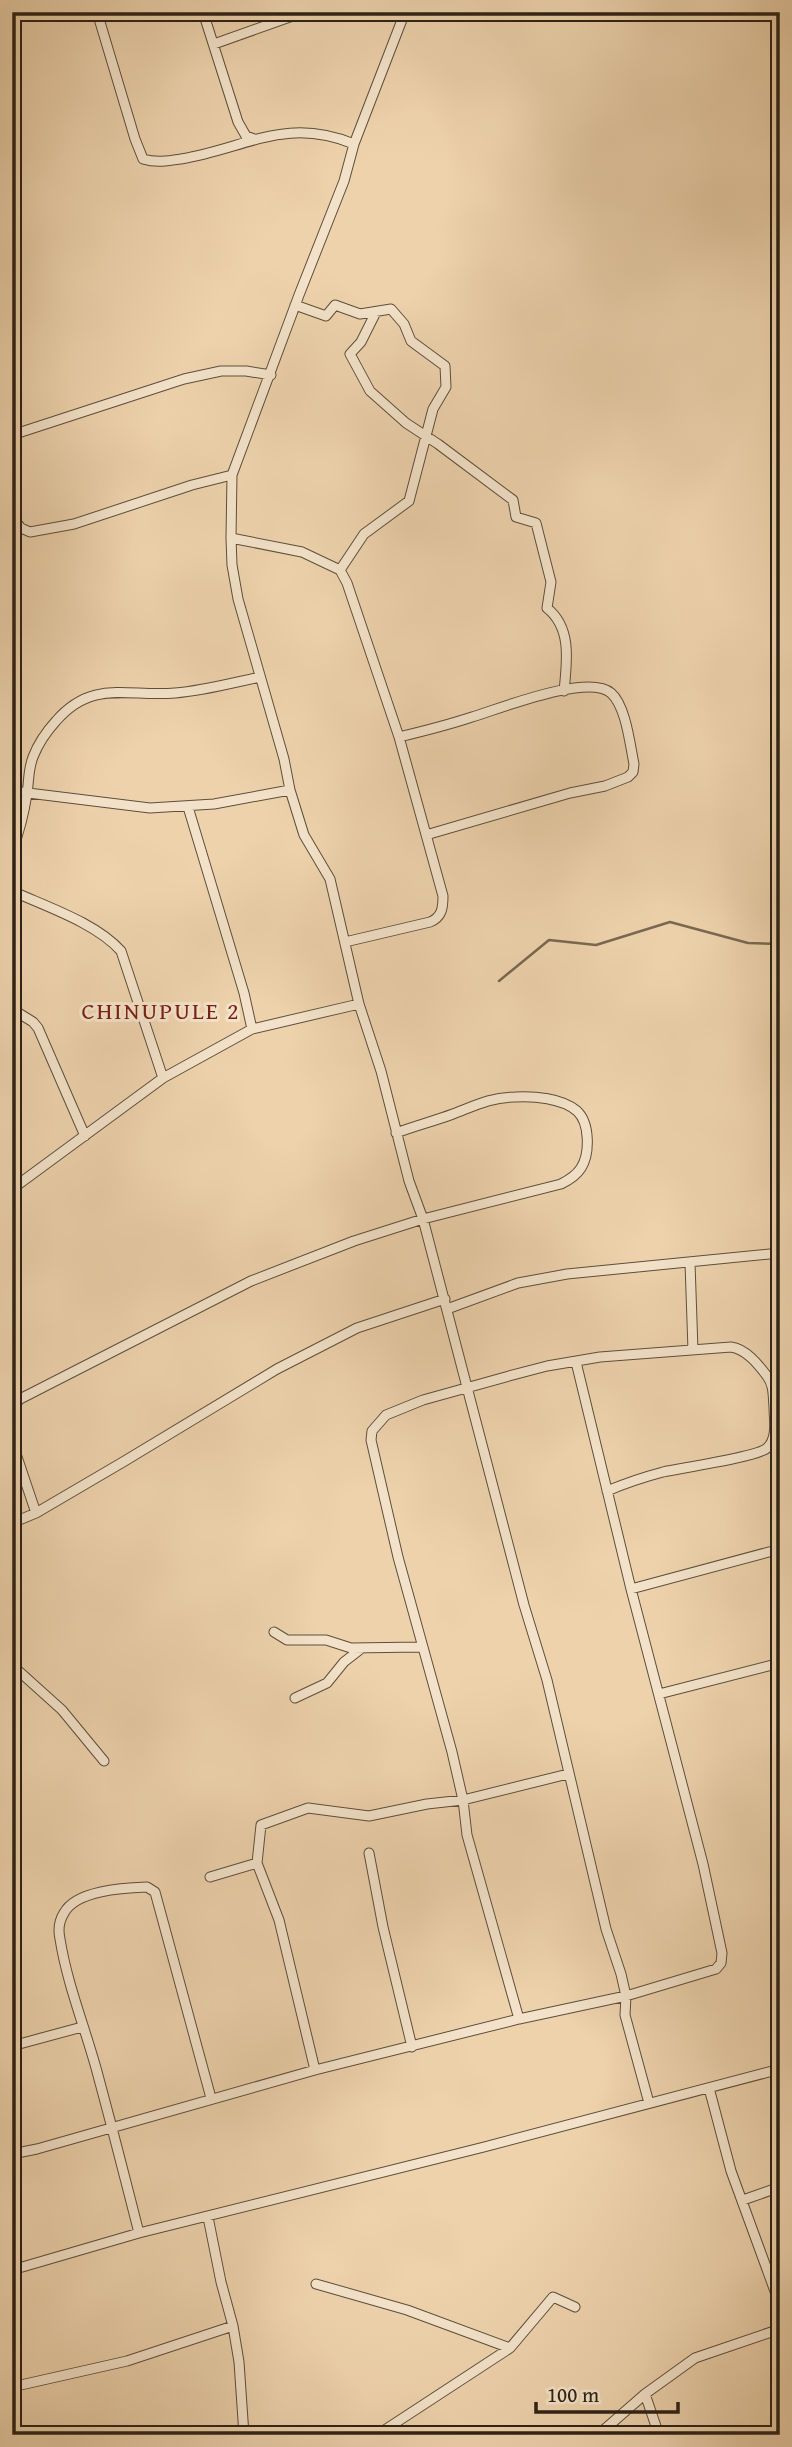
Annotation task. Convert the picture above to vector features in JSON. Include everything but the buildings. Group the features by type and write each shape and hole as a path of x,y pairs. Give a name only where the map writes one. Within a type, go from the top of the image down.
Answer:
{"street":[{"path":"97,12 135,139 144,159 162,162 197,156 284,132 304,131 354,144"},
{"path":"203,12 238,122 246,136 254,139"},
{"path":"214,44 304,12"},
{"path":"405,12 232,475 232,565 238,599 284,759 290,789 304,835 330,879 359,1004 381,1071 409,1181 424,1219 524,1605 547,1679 606,1929 626,1996 625,2015 649,2103"},
{"path":"295,305 326,316 335,305 360,314 391,309 404,324 411,341 445,366 446,387 433,409 409,501 364,534 340,570"},
{"path":"376,312 361,342 350,354 370,391 405,423 513,500 516,517 537,523 551,582 547,608 558,617 565,637 565,691"},
{"path":"12,435 184,379 221,371 246,370 271,375"},
{"path":"12,517 21,528 30,532 63,526 232,475"},
{"path":"231,538 302,552 340,570 347,583 400,737 443,896 441,912 437,919 345,942"},
{"path":"12,852 27,794 28,769 40,741 67,708 96,693 184,693 260,677"},
{"path":"400,737 510,704 565,691 599,687 617,699 627,730 634,764 633,772 628,777 605,786 569,793 426,835"},
{"path":"12,791 150,808 188,807 257,797 290,789"},
{"path":"188,807 253,1030"},
{"path":"12,891 89,926 111,939 121,951 163,1079"},
{"path":"12,1189 163,1079 253,1030 359,1004"},
{"path":"12,1009 38,1028 85,1136"},
{"path":"12,1408 20,1399 251,1281 354,1241 424,1219 561,1184 571,1179 584,1161 587,1138 583,1120 577,1111 531,1097 481,1101 453,1114 396,1133"},
{"path":"12,1523 36,1513 277,1369 356,1328 517,1283 568,1274 780,1253"},
{"path":"690,1263 693,1350"},
{"path":"519,2019 467,1835 463,1800 452,1752 421,1647 395,1544 371,1440 372,1431 386,1415 423,1400 547,1366 600,1357 737,1348 767,1376 773,1390 775,1429 769,1446 760,1452 656,1474 607,1490"},
{"path":"12,2154 315,2070 519,2019 626,1996 708,1973 721,1963 722,1952 703,1864 631,1589 576,1362"},
{"path":"12,1442 36,1513"},
{"path":"631,1589 780,1549"},
{"path":"274,1632 287,1640 326,1640 351,1648 421,1647"},
{"path":"295,1698 327,1683 344,1661 362,1648"},
{"path":"659,1694 780,1663"},
{"path":"12,1665 62,1710 104,1761"},
{"path":"315,2070 279,1920 257,1863 261,1825 309,1808 369,1816 463,1800 568,1774"},
{"path":"369,1853 383,1927 412,2047"},
{"path":"210,1877 257,1863"},
{"path":"139,2233 60,1940 59,1925 65,1911 81,1898 147,1886 155,1892 211,2098"},
{"path":"12,2046 82,2027"},
{"path":"12,2270 139,2233 780,2069"},
{"path":"709,2088 724,2148 780,2305"},
{"path":"743,2200 780,2187"},
{"path":"208,2217 233,2326 244,2435"},
{"path":"316,2284 407,2310 510,2348"},
{"path":"377,2435 510,2348 553,2297 575,2307"},
{"path":"12,2387 117,2363 233,2326"},
{"path":"598,2435 645,2395 695,2358 780,2329"},
{"path":"645,2395 659,2435"}],"waterway":[{"path":"499,981 549,940 596,945 670,922 748,943 780,944"}],"district":[{"name":"CHINUPULE 2","path":"161,1011"}]}
